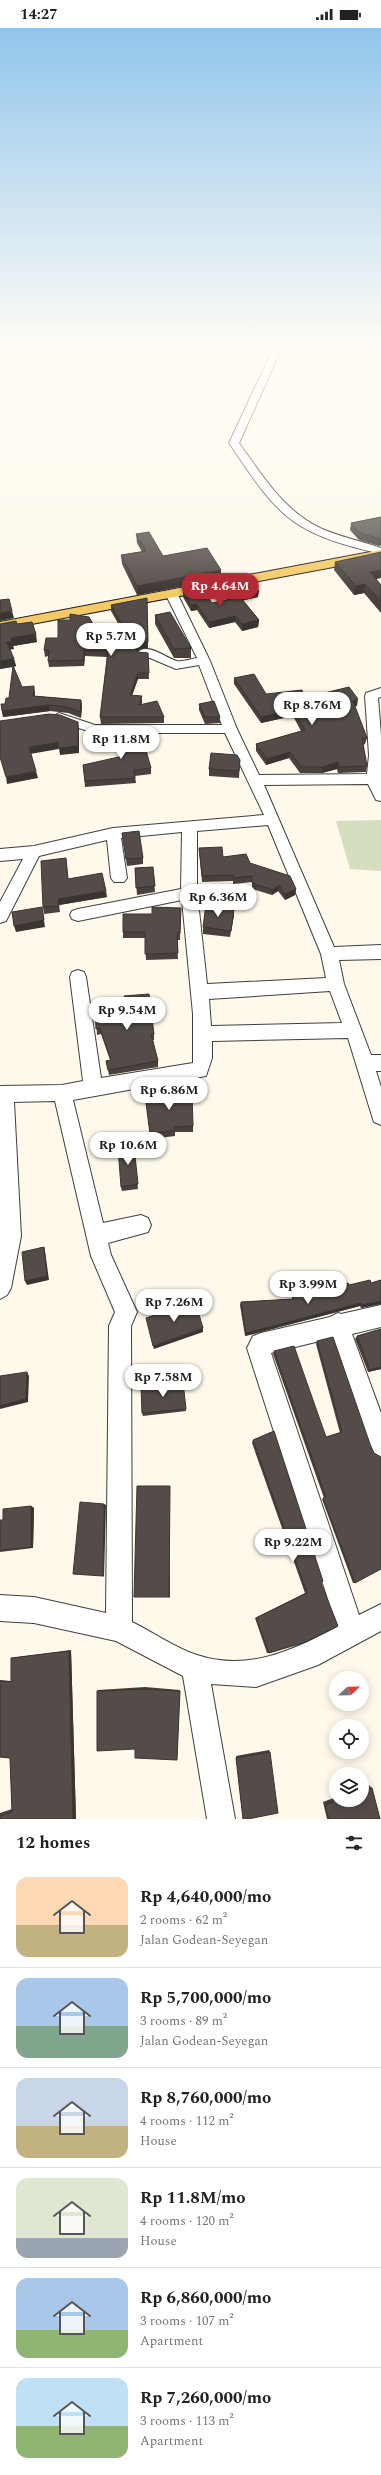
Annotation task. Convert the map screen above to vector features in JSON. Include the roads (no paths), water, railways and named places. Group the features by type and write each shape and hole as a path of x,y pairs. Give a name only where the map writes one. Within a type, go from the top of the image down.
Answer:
{"main road":[{"path":"0,626 381,554"}],"street":[{"path":"241,429 234,443 276,499 300,521 326,534 381,550"},
{"path":"171,593 204,661 230,729 273,819 329,954 336,984 354,1030 373,1063 381,1116"},
{"path":"142,654 152,654 176,665 204,661"},
{"path":"381,692 371,696 377,717 376,755 372,779 381,796"},
{"path":"43,717 63,717 94,729 230,729"},
{"path":"254,780 372,779"},
{"path":"0,855 34,852 113,833 190,825 273,819"},
{"path":"0,1288 11,1236 2,1094 62,1093 200,1070 204,1065 203,1034 189,893 190,825"},
{"path":"113,833 119,878"},
{"path":"0,917 34,852"},
{"path":"78,915 189,893"},
{"path":"329,954 381,952"},
{"path":"78,977 93,1087"},
{"path":"199,992 336,984"},
{"path":"203,1034 354,1030"},
{"path":"62,1093 101,1256 126,1312 120,1326 119,1629"},
{"path":"96,1235 141,1225"},
{"path":"352,1633 258,1351 261,1344 338,1324 381,1316"},
{"path":"338,1324 381,1446"},
{"path":"0,1608 34,1610 119,1629 195,1668 226,1673 256,1674 310,1656 381,1617"},
{"path":"195,1668 221,1819"}]}
